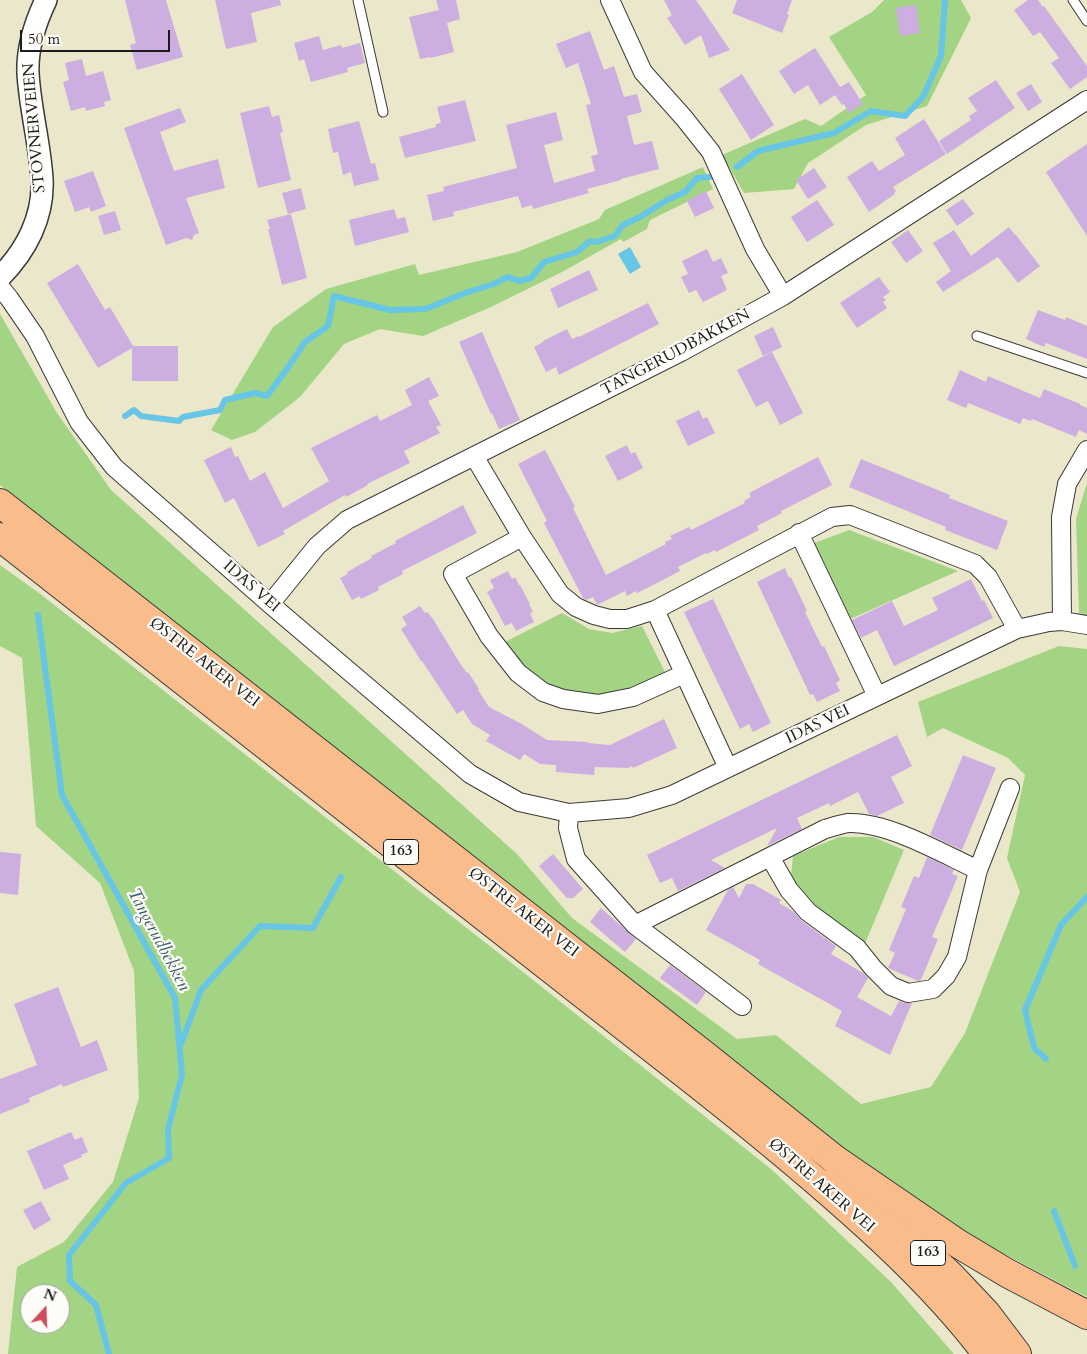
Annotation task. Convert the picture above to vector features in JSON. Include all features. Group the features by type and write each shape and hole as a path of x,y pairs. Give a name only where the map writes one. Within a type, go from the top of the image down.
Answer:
{"highway":[{"name":"ØSTRE AKER VEI","path":"0,503 833,1158 876,1205 953,1278 986,1313 1017,1354"},
{"name":"ØSTRE AKER VEI","path":"0,537 802,1168 909,1266 968,1328 987,1354"},
{"path":"833,1158 957,1243 1007,1273 1087,1315"}],"street":[{"name":"STOVNERVEIEN","path":"0,277 17,258 28,241 40,208 42,178 28,72 34,33 46,0"},
{"path":"610,0 643,72 712,152 755,249 783,296"},
{"name":"TANGERUDBAKKEN","path":"270,604 317,546 347,520 681,352 783,296 1087,100"},
{"name":"IDAS VEI","path":"0,287 36,336 79,422 114,467 270,604 470,774 519,802 569,813 629,808 672,795 1017,629 1062,621 1087,625"},
{"path":"1062,621 1061,517 1067,484 1087,450"},
{"path":"474,456 522,537 560,594 576,607 594,615 610,619 627,619 655,610 832,516 850,514 975,564 988,577 1017,629"},
{"path":"799,533 877,696"},
{"path":"522,537 453,574 489,636 518,673 543,692 563,699 598,704 633,697 684,674"},
{"path":"655,610 728,768"},
{"path":"770,857 789,890 808,912 857,948 891,986 908,992 933,989 946,976 957,957 978,870 1010,788"},
{"path":"569,813 568,828 576,859 635,925 742,1006"},
{"path":"635,925 825,829 847,823 872,825 902,835 978,870"}],"lane":[{"path":"358,0 383,112"},
{"path":"1073,0 1087,21"},
{"path":"977,336 1087,373"}],"green space":[{"path":"884,0 961,0 971,18 927,106 866,125 808,163 794,189 744,193 722,155 805,119 821,126 866,95 829,37 872,12"},
{"path":"703,167 713,189 650,220 647,229 623,242 621,239 562,272 491,307 423,336 380,329 344,344 300,397 255,432 232,440 211,430 273,327 326,289 415,264 419,275 517,252 599,219 605,210"},
{"path":"0,314 57,413 111,490 517,854 572,918 737,1039 776,1035 861,1104 931,1087 965,1033 1020,892 1007,858 1025,775 1008,758 943,728 927,737 918,702 1059,646 1087,649 1087,1297 985,1244 923,1205 850,1154 0,485"},
{"path":"1087,483 1087,614 1079,613 1076,519"},
{"path":"849,530 958,571 848,620 812,544"},
{"path":"0,565 39,593 528,976 771,1169 891,1282 954,1354 8,1354 17,1267 64,1242 113,1182 139,1098 134,971 100,883 36,826 22,658 0,646"},
{"path":"562,613 589,629 612,633 642,626 667,676 631,692 598,699 543,685 501,644"},
{"path":"839,837 873,837 904,850 864,946 813,908 794,888 791,876 793,856"}],"water":[{"path":"630,247 641,267 630,274 618,254"}],"building":[{"path":"125,0 166,0 183,57 137,70 130,45 136,43"},
{"path":"215,0 280,0 281,5 251,13 257,42 226,49"},
{"path":"436,0 456,0 460,19 447,23 454,52 420,59 409,17 439,10"},
{"path":"664,0 696,0 730,50 709,58 701,35 685,45 667,18 672,15"},
{"path":"737,0 792,0 782,33 732,13"},
{"path":"1028,0 1038,0 1044,6 1087,66 1087,77 1070,89 1051,63 1059,58 1040,32 1033,36 1014,10"},
{"path":"916,5 920,33 900,36 896,8"},
{"path":"590,31 604,70 614,66 624,97 637,94 642,112 627,116 634,145 652,141 659,169 587,189 589,193 533,209 532,205 522,208 518,196 453,212 454,216 433,221 427,195 444,191 443,187 517,168 506,125 556,112 563,140 544,145 554,183 595,171 591,156 598,154 586,105 591,104 578,63 566,68 556,44"},
{"path":"319,36 323,50 341,45 342,48 360,43 365,63 347,68 348,72 311,82 304,59 299,61 294,43"},
{"path":"815,48 840,87 849,82 863,104 849,113 844,104 842,105 835,95 820,105 808,85 794,94 779,71"},
{"path":"82,59 86,76 103,71 111,100 104,102 105,106 86,111 85,107 71,111 63,82 69,80 65,63"},
{"path":"742,74 774,125 751,140 719,89"},
{"path":"996,80 1015,108 947,154 939,141 971,120 969,116 977,111 968,98"},
{"path":"1031,84 1042,102 1028,111 1016,93"},
{"path":"465,100 476,141 405,158 399,137 436,127 436,124 441,123 437,107"},
{"path":"269,106 272,117 279,115 283,132 280,133 291,180 258,188 240,113"},
{"path":"180,108 186,122 160,132 174,171 218,159 225,188 186,198 199,233 194,235 192,240 186,238 166,245 124,128"},
{"path":"924,119 946,154 893,187 896,191 895,194 869,212 847,177 872,161 879,171 905,155 895,138"},
{"path":"359,121 371,164 375,163 379,180 354,186 351,172 343,175 338,152 333,153 328,129"},
{"path":"1087,144 1087,236 1046,172"},
{"path":"814,168 827,187 808,199 796,180"},
{"path":"93,171 106,206 91,212 89,207 75,212 64,181"},
{"path":"301,188 306,209 288,214 282,193"},
{"path":"706,191 714,208 695,217 687,201"},
{"path":"963,199 974,214 957,226 946,210"},
{"path":"817,200 834,225 807,242 791,217"},
{"path":"394,209 397,219 405,217 409,232 355,246 349,220"},
{"path":"115,211 121,230 104,235 98,216"},
{"path":"291,214 307,278 282,285 267,220"},
{"path":"1009,227 1040,266 1018,283 998,257 943,292 936,282 951,271 933,243 954,230 971,256"},
{"path":"908,230 923,251 906,263 891,242"},
{"path":"707,249 713,262 721,258 728,273 721,276 727,290 703,302 696,290 689,293 681,277 688,274 682,261"},
{"path":"78,264 105,310 110,307 133,346 178,346 178,381 132,381 132,348 98,368 47,283"},
{"path":"589,270 598,290 558,308 550,289"},
{"path":"879,277 890,292 883,297 886,300 883,302 887,308 857,328 840,303"},
{"path":"648,303 659,324 559,375 556,367 546,372 534,347 567,329 572,339 579,337"},
{"path":"1038,310 1065,320 1066,317 1087,326 1087,359 1046,343 1044,347 1026,339"},
{"path":"773,327 782,347 763,356 754,336"},
{"path":"482,332 520,420 499,429 459,342"},
{"path":"772,352 803,413 780,425 768,401 756,407 737,370"},
{"path":"960,370 986,382 988,376 1040,398 1044,389 1080,404 1087,408 1087,434 1079,430 1076,437 1032,419 1031,421 1023,418 1020,424 968,403 966,408 947,400"},
{"path":"429,377 439,396 428,401 441,425 436,427 440,433 404,451 410,463 367,484 346,497 345,495 283,531 285,534 258,547 234,498 225,503 204,460 231,447 235,457 238,456 250,481 265,472 283,508 329,481 311,448 377,415 380,421 412,405 405,390"},
{"path":"699,410 703,419 707,417 715,433 688,446 676,421"},
{"path":"627,445 631,454 635,452 643,468 618,481 605,456"},
{"path":"545,450 575,507 573,508 606,575 666,544 665,542 672,539 670,536 689,527 691,530 745,503 744,501 751,497 749,493 818,457 832,485 781,511 782,513 757,526 759,530 716,552 715,550 706,553 678,567 680,571 655,584 627,596 625,591 597,605 593,597 586,600 583,598 544,523 547,521 518,464"},
{"path":"861,459 950,495 949,498 1008,521 997,550 945,530 946,527 849,487"},
{"path":"463,505 477,533 402,571 403,574 378,587 379,590 361,599 360,596 352,600 340,578 348,574 347,572 372,558 371,556 396,543 395,541"},
{"path":"785,568 807,611 805,612 822,647 824,646 840,680 836,683 840,691 817,702 813,694 810,695 757,582"},
{"path":"508,571 512,579 515,577 520,585 533,612 530,613 534,622 516,631 512,623 505,626 487,592 494,588 490,580"},
{"path":"971,579 993,618 894,666 877,630 861,638 852,620 892,601 904,626 938,610 932,598"},
{"path":"713,599 771,723 753,732 749,724 740,729 684,612"},
{"path":"420,606 433,619 489,707 547,740 610,745 664,719 677,748 633,768 632,766 628,768 595,767 594,775 556,772 556,765 540,764 524,754 520,760 486,741 490,735 472,724 463,710 457,714 421,661 401,629 407,625 402,617"},
{"path":"897,735 912,766 891,777 904,803 877,816 869,814 858,792 830,806 829,803 797,818 802,829 767,846 777,828 711,860 725,868 678,891 672,878 660,883 647,855"},
{"path":"963,755 996,768 962,850 930,835"},
{"path":"0,852 21,854 18,895 0,893"},
{"path":"553,854 583,889 573,898 567,898 539,866"},
{"path":"927,857 954,870 952,874 958,876 932,937 938,939 921,980 918,981 888,968 895,953 889,950 906,909 901,907 914,876 919,878"},
{"path":"746,884 753,884 781,900 779,903 794,912 802,921 836,946 831,954 868,978 857,997 891,1016 899,1001 912,1003 890,1055 835,1026 842,1011 758,964 760,960 706,930 728,890 733,887 739,898"},
{"path":"601,908 636,939 625,952 590,922"},
{"path":"670,965 706,992 697,1005 660,978"},
{"path":"58,987 81,1047 97,1040 108,1070 63,1087 62,1084 29,1098 30,1102 0,1114 0,1079 37,1065 14,1004"},
{"path":"71,1132 75,1140 82,1137 88,1152 81,1155 82,1157 63,1165 69,1179 44,1190 27,1151"},
{"path":"41,1201 51,1220 34,1230 23,1210"}],"waterway":[{"name":"Tangerudbekken","path":"737,167 758,151 834,133 871,111 905,116 923,97 941,56 945,0"},
{"name":"Tangerudbekken","path":"125,416 134,410 141,416 179,421 183,417 220,410 225,400 255,393 267,396 305,342 328,326 334,296 390,310 425,309 508,277 519,281 531,278 544,262 577,252 590,241 597,242 615,236 623,225 685,192 697,178 710,177"},
{"name":"Tangerudbekken","path":"38,615 62,795 175,998 182,1075 168,1129 169,1158 126,1183 69,1255 70,1281 96,1305 109,1354"},
{"path":"181,1044 201,990 260,926 313,928 341,877"},
{"path":"1046,1059 1034,1048 1025,1010 1061,925 1087,897"},
{"path":"1054,1211 1075,1266"}]}
